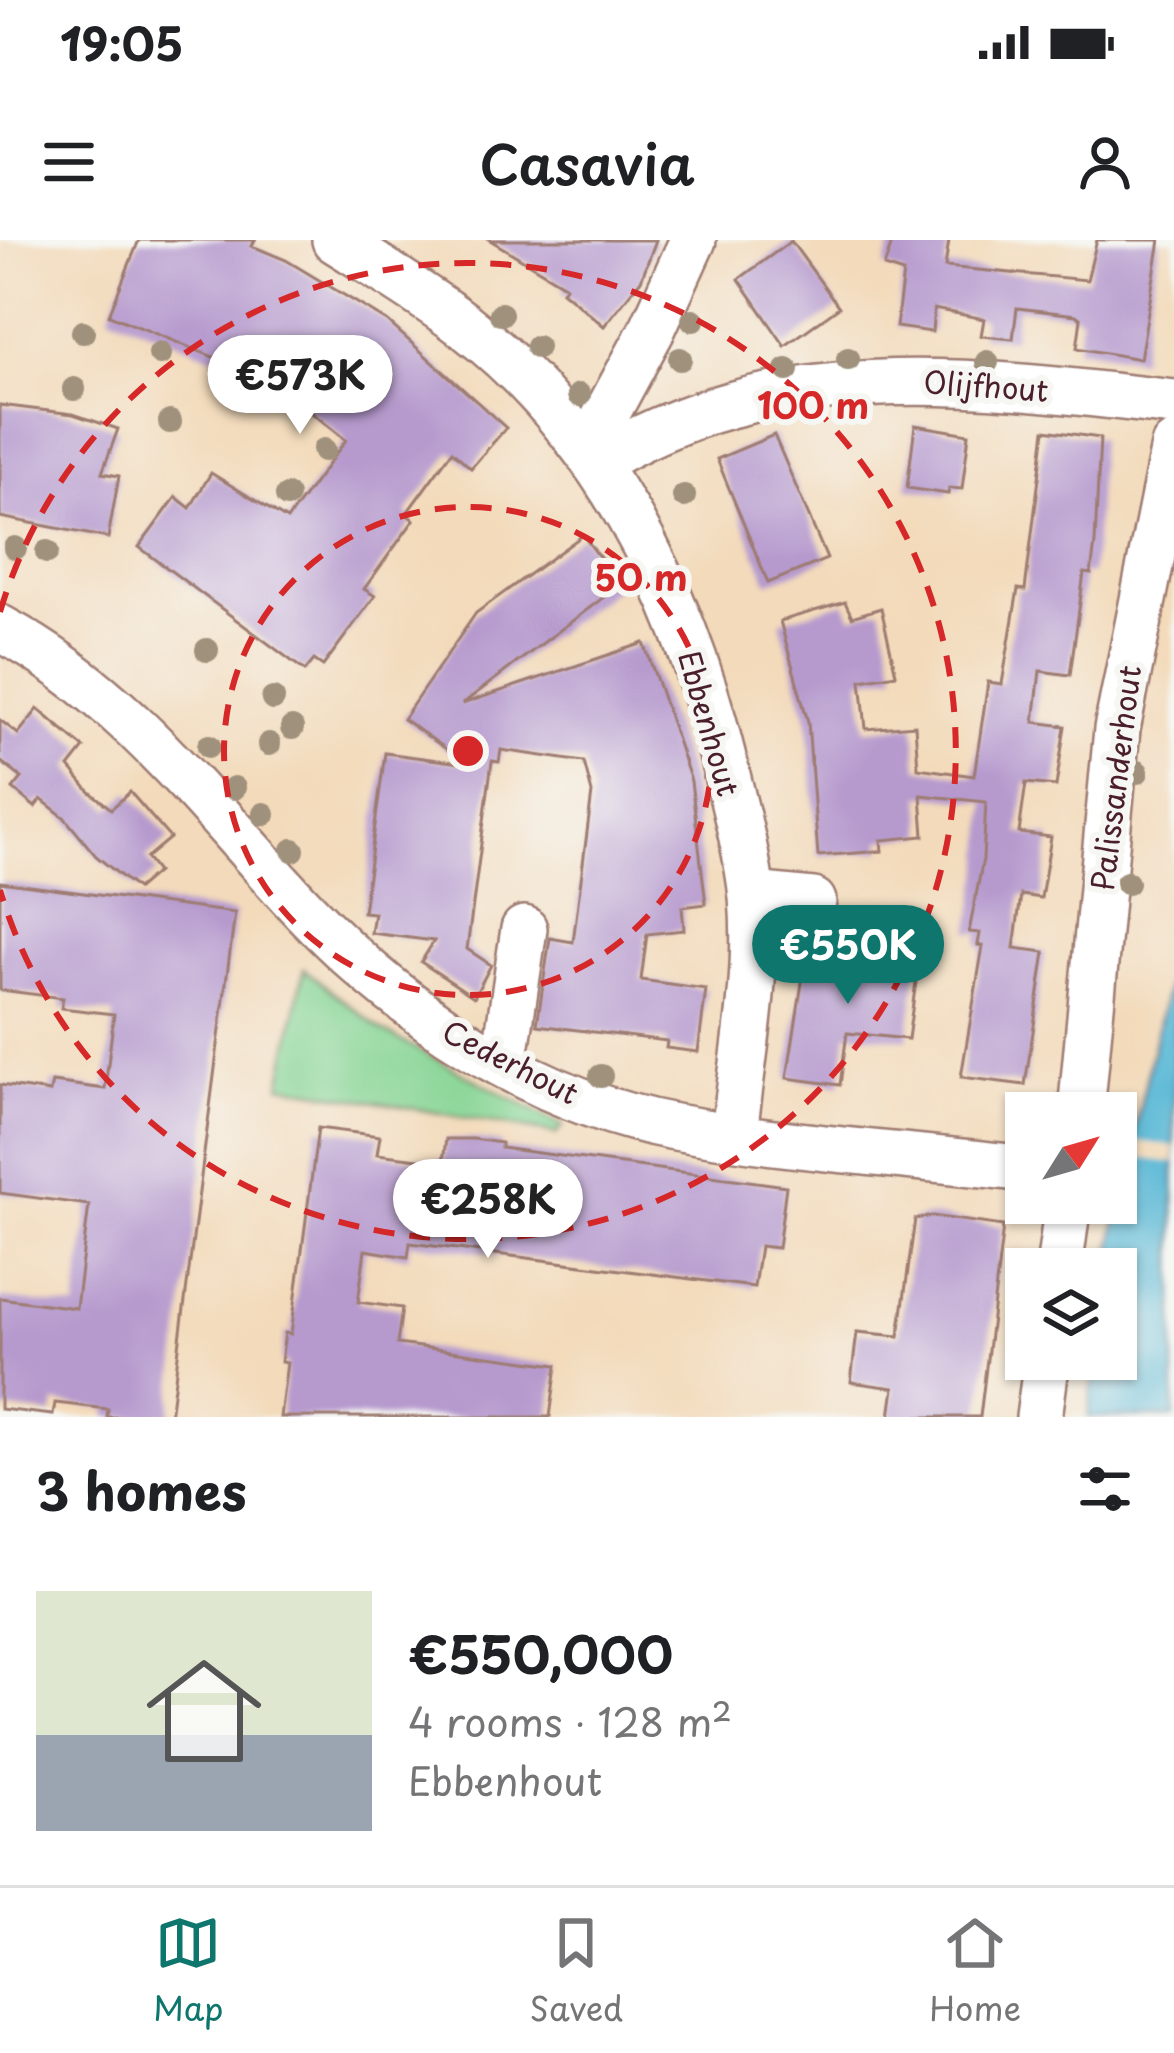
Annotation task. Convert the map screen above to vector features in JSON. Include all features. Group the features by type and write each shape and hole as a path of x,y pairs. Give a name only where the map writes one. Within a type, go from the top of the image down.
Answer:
{"street":[{"name":"Ebbenhout","path":"335,240 467,327 590,453 666,584 702,682 752,895 752,969 734,1133"},
{"path":"590,453 693,240"},
{"name":"Olijfhout","path":"590,453 753,398 844,382 951,382 1174,403"},
{"name":"Palissanderhout","path":"1083,1092 1117,729 1174,446"},
{"name":"Cederhout","path":"0,628 111,704 209,798 305,910 379,981 459,1040 616,1112 676,1127 1005,1166"},
{"path":"752,895 813,901"},
{"path":"504,1064 524,929"},
{"path":"1039,1417 1044,1380"}],"green space":[{"path":"304,969 381,1030 563,1126 557,1134 281,1085"}],"water":[{"path":"1174,955 1174,1417 1088,1417 1093,1380 1137,1380 1137,1248 1112,1248 1116,1224 1137,1224 1137,1120"}],"pier":[{"path":"1137,1141 1174,1146 1174,1163 1137,1158"}],"building":[{"path":"139,240 255,240 252,246 286,260 387,321 506,428 471,468 452,451 406,514 414,520 364,589 375,596 323,666 314,660 305,671 139,547 176,497 190,508 211,473 287,520 346,440 301,404 226,362 109,315"},
{"path":"490,240 656,240 641,280 604,326 562,291 566,286"},
{"path":"893,240 949,240 945,267 1087,280 1097,240 1160,240 1140,359 1077,348 1081,319 1076,315 1017,308 1013,339 981,336 984,319 934,309 932,332 896,327 903,273 884,267"},
{"path":"791,241 839,307 785,346 739,279"},
{"path":"0,405 73,414 118,429 102,473 119,476 108,538 0,517"},
{"path":"915,425 969,434 962,489 949,488 948,494 907,488"},
{"path":"1045,430 1100,438 1095,543 1091,574 1084,573 1070,675 1040,671 1034,722 1065,726 1056,786 1026,783 1019,833 1051,837 1041,898 1021,895 1014,948 1045,952 1025,1085 961,1077 983,946 978,945 980,933 969,932 983,859 986,802 921,795 924,836 881,840 882,851 818,856 808,722 780,621 845,602 852,617 881,608 896,674 861,680 866,729 915,725 918,768 974,776 988,682 1002,684 1018,589 1025,590"},
{"path":"774,435 827,559 768,583 717,459"},
{"path":"583,535 620,585 462,704 644,643 691,781 706,904 682,907 684,930 647,934 641,980 706,989 698,1052 666,1048 667,1041 537,1025 550,938 573,942 592,793 584,762 501,750 499,762 492,761 467,949 491,965 474,997 421,962 434,941 371,933 374,913 363,912 385,753 468,764 403,719 476,613"},
{"path":"38,709 84,748 69,767 89,791 111,809 130,792 170,838 146,858 157,872 137,889 96,856 64,817 41,799 35,807 13,789 22,778 0,761 0,720 18,734"},
{"path":"0,882 235,913 170,1417 107,1417 108,1409 55,1403 53,1415 0,1409 0,1298 76,1308 89,1205 0,1193 0,1085 50,1092 52,1082 105,1089 114,1014 61,1008 63,998 0,990"},
{"path":"808,945 919,960 908,1039 847,1033 840,1085 787,1078"},
{"path":"318,1128 380,1136 377,1154 443,1162 446,1139 473,1139 501,1143 501,1148 786,1186 778,1248 760,1246 754,1287 410,1243 408,1257 365,1250 358,1302 402,1308 397,1344 557,1365 550,1417 280,1417 287,1363 281,1362 285,1333 291,1334"},
{"path":"932,1216 1003,1226 980,1417 890,1417 894,1388 851,1382 857,1332 899,1336 915,1219"}]}
